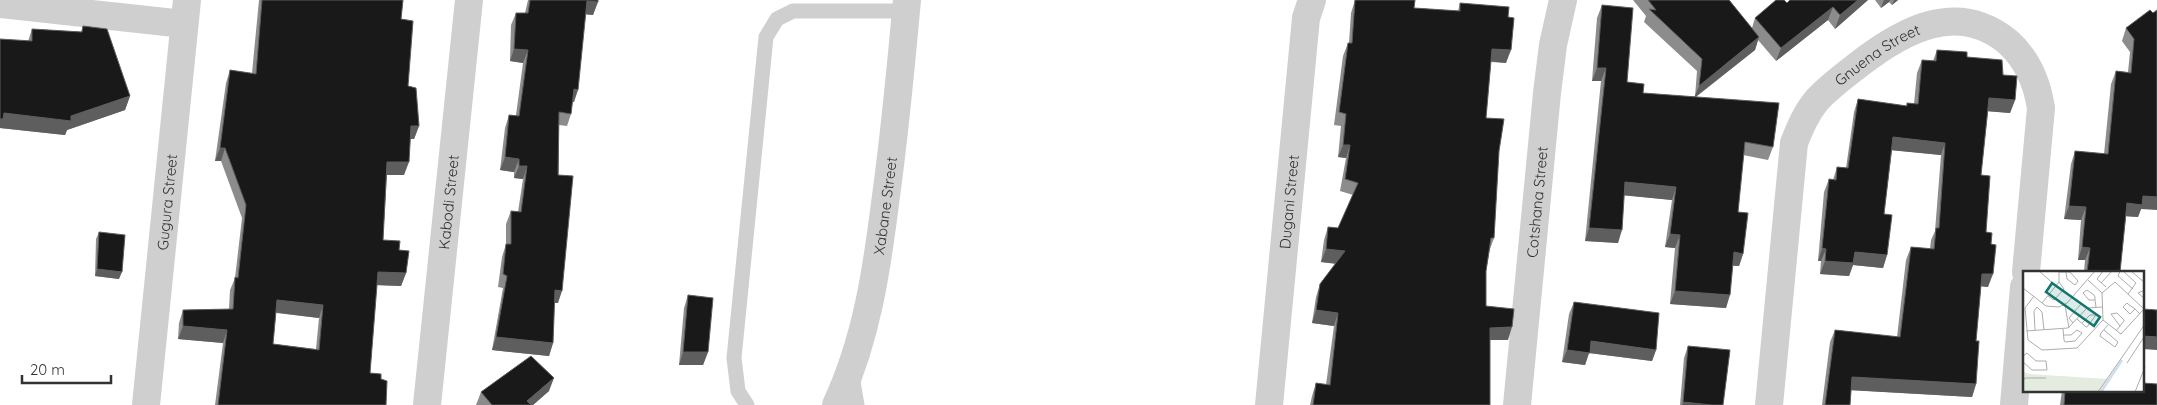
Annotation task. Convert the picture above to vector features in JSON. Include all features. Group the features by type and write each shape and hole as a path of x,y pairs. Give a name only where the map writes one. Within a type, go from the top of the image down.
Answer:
{"street":[{"name":"Kabodi Street","path":"427,405 470,0"},
{"name":"Dugani Street","path":"1269,405 1306,18 1312,0"},
{"name":"Cotshana Street","path":"1517,405 1547,93 1553,45 1562,0"},
{"path":"0,4 185,12"},
{"name":"Xabane Street","path":"836,405 852,372 875,280 897,114 907,6"},
{"name":"Gugura Street","path":"146,405 185,12"},
{"name":"Gnuena Street","path":"1769,405 1794,143 1803,120 1817,100 1845,75 1899,35 1926,24 1954,19 1976,22 1996,31 2013,46 2027,63 2037,84 2041,108 2026,271"},
{"path":"2014,405 2023,299"}],"lane":[{"path":"747,405 738,391 734,358 766,37 777,19 793,11 907,6"},
{"path":"852,372 857,405"}],"building":[{"path":"262,0 403,0 401,19 413,21 408,86 416,88 419,126 411,126 409,162 387,162 383,240 400,241 399,250 409,251 406,273 378,272 370,373 381,374 381,379 387,381 386,405 218,405 227,330 183,326 183,310 233,309 235,277 238,278 246,205 225,148 220,148 230,70 256,74","holes":["277,300 323,305 319,350 273,344"]},
{"path":"530,0 598,0 598,2 587,1 578,90 574,89 571,114 559,112 558,175 573,176 562,291 555,290 553,343 496,337 507,276 503,274 506,244 511,244 511,211 521,212 527,166 519,166 519,159 505,157 509,115 519,116 528,50 514,49 516,13 528,13"},
{"path":"1355,0 1415,0 1414,8 1460,11 1460,3 1509,7 1508,17 1514,18 1511,50 1492,49 1486,118 1504,119 1499,151 1494,238 1491,238 1486,271 1486,306 1514,309 1512,327 1490,328 1490,405 1313,405 1316,383 1330,385 1338,313 1316,310 1320,284 1345,251 1326,249 1328,227 1338,228 1358,183 1345,179 1350,145 1343,145 1346,114 1339,112 1348,43 1352,43"},
{"path":"1648,0 1729,0 1759,37 1699,86 1702,59 1649,9 1656,10"},
{"path":"1776,0 1784,0 1787,3 1790,0 1858,0 1840,15 1833,7 1781,48 1755,18"},
{"path":"1602,5 1633,8 1627,82 1644,84 1643,93 1779,103 1773,147 1745,142 1738,212 1748,213 1743,254 1734,252 1730,295 1675,291 1680,235 1670,234 1676,187 1625,182 1622,230 1589,228 1606,68 1597,68"},
{"path":"2150,10 2153,13 2157,10 2157,197 2143,196 2142,205 2127,203 2120,271 2087,271 2090,248 2082,247 2086,207 2069,206 2075,151 2108,154 2116,71 2131,73 2134,39 2126,28"},
{"path":"83,26 107,29 130,96 71,116 71,121 4,113 3,119 0,119 0,39 32,41 32,29 82,32"},
{"path":"1937,50 1967,52 1967,57 2002,60 2003,75 2017,76 2015,100 1989,98 1981,175 1990,176 1986,232 1992,233 1991,244 1996,245 1993,274 1982,274 1976,341 1979,341 1976,384 1852,377 1850,405 1825,405 1835,330 1900,337 1911,247 1934,249 1936,228 1939,228 1945,143 1893,137 1884,214 1892,215 1887,255 1855,252 1853,263 1825,261 1826,249 1822,248 1829,179 1836,180 1837,167 1848,168 1858,99 1907,106 1907,103 1918,104 1922,60 1936,61"},
{"path":"99,232 125,235 122,272 97,269"},
{"path":"688,295 713,298 708,352 683,352"},
{"path":"1574,302 1659,313 1656,350 1591,341 1590,353 1567,350"},
{"path":"2144,309 2157,310 2157,337 2144,336"},
{"path":"1688,346 1730,350 1723,405 1683,402"},
{"path":"531,356 554,378 527,401 531,405 492,405 481,392"},
{"path":"2144,383 2157,384 2157,405 2064,405 2065,392 2144,392"}]}
